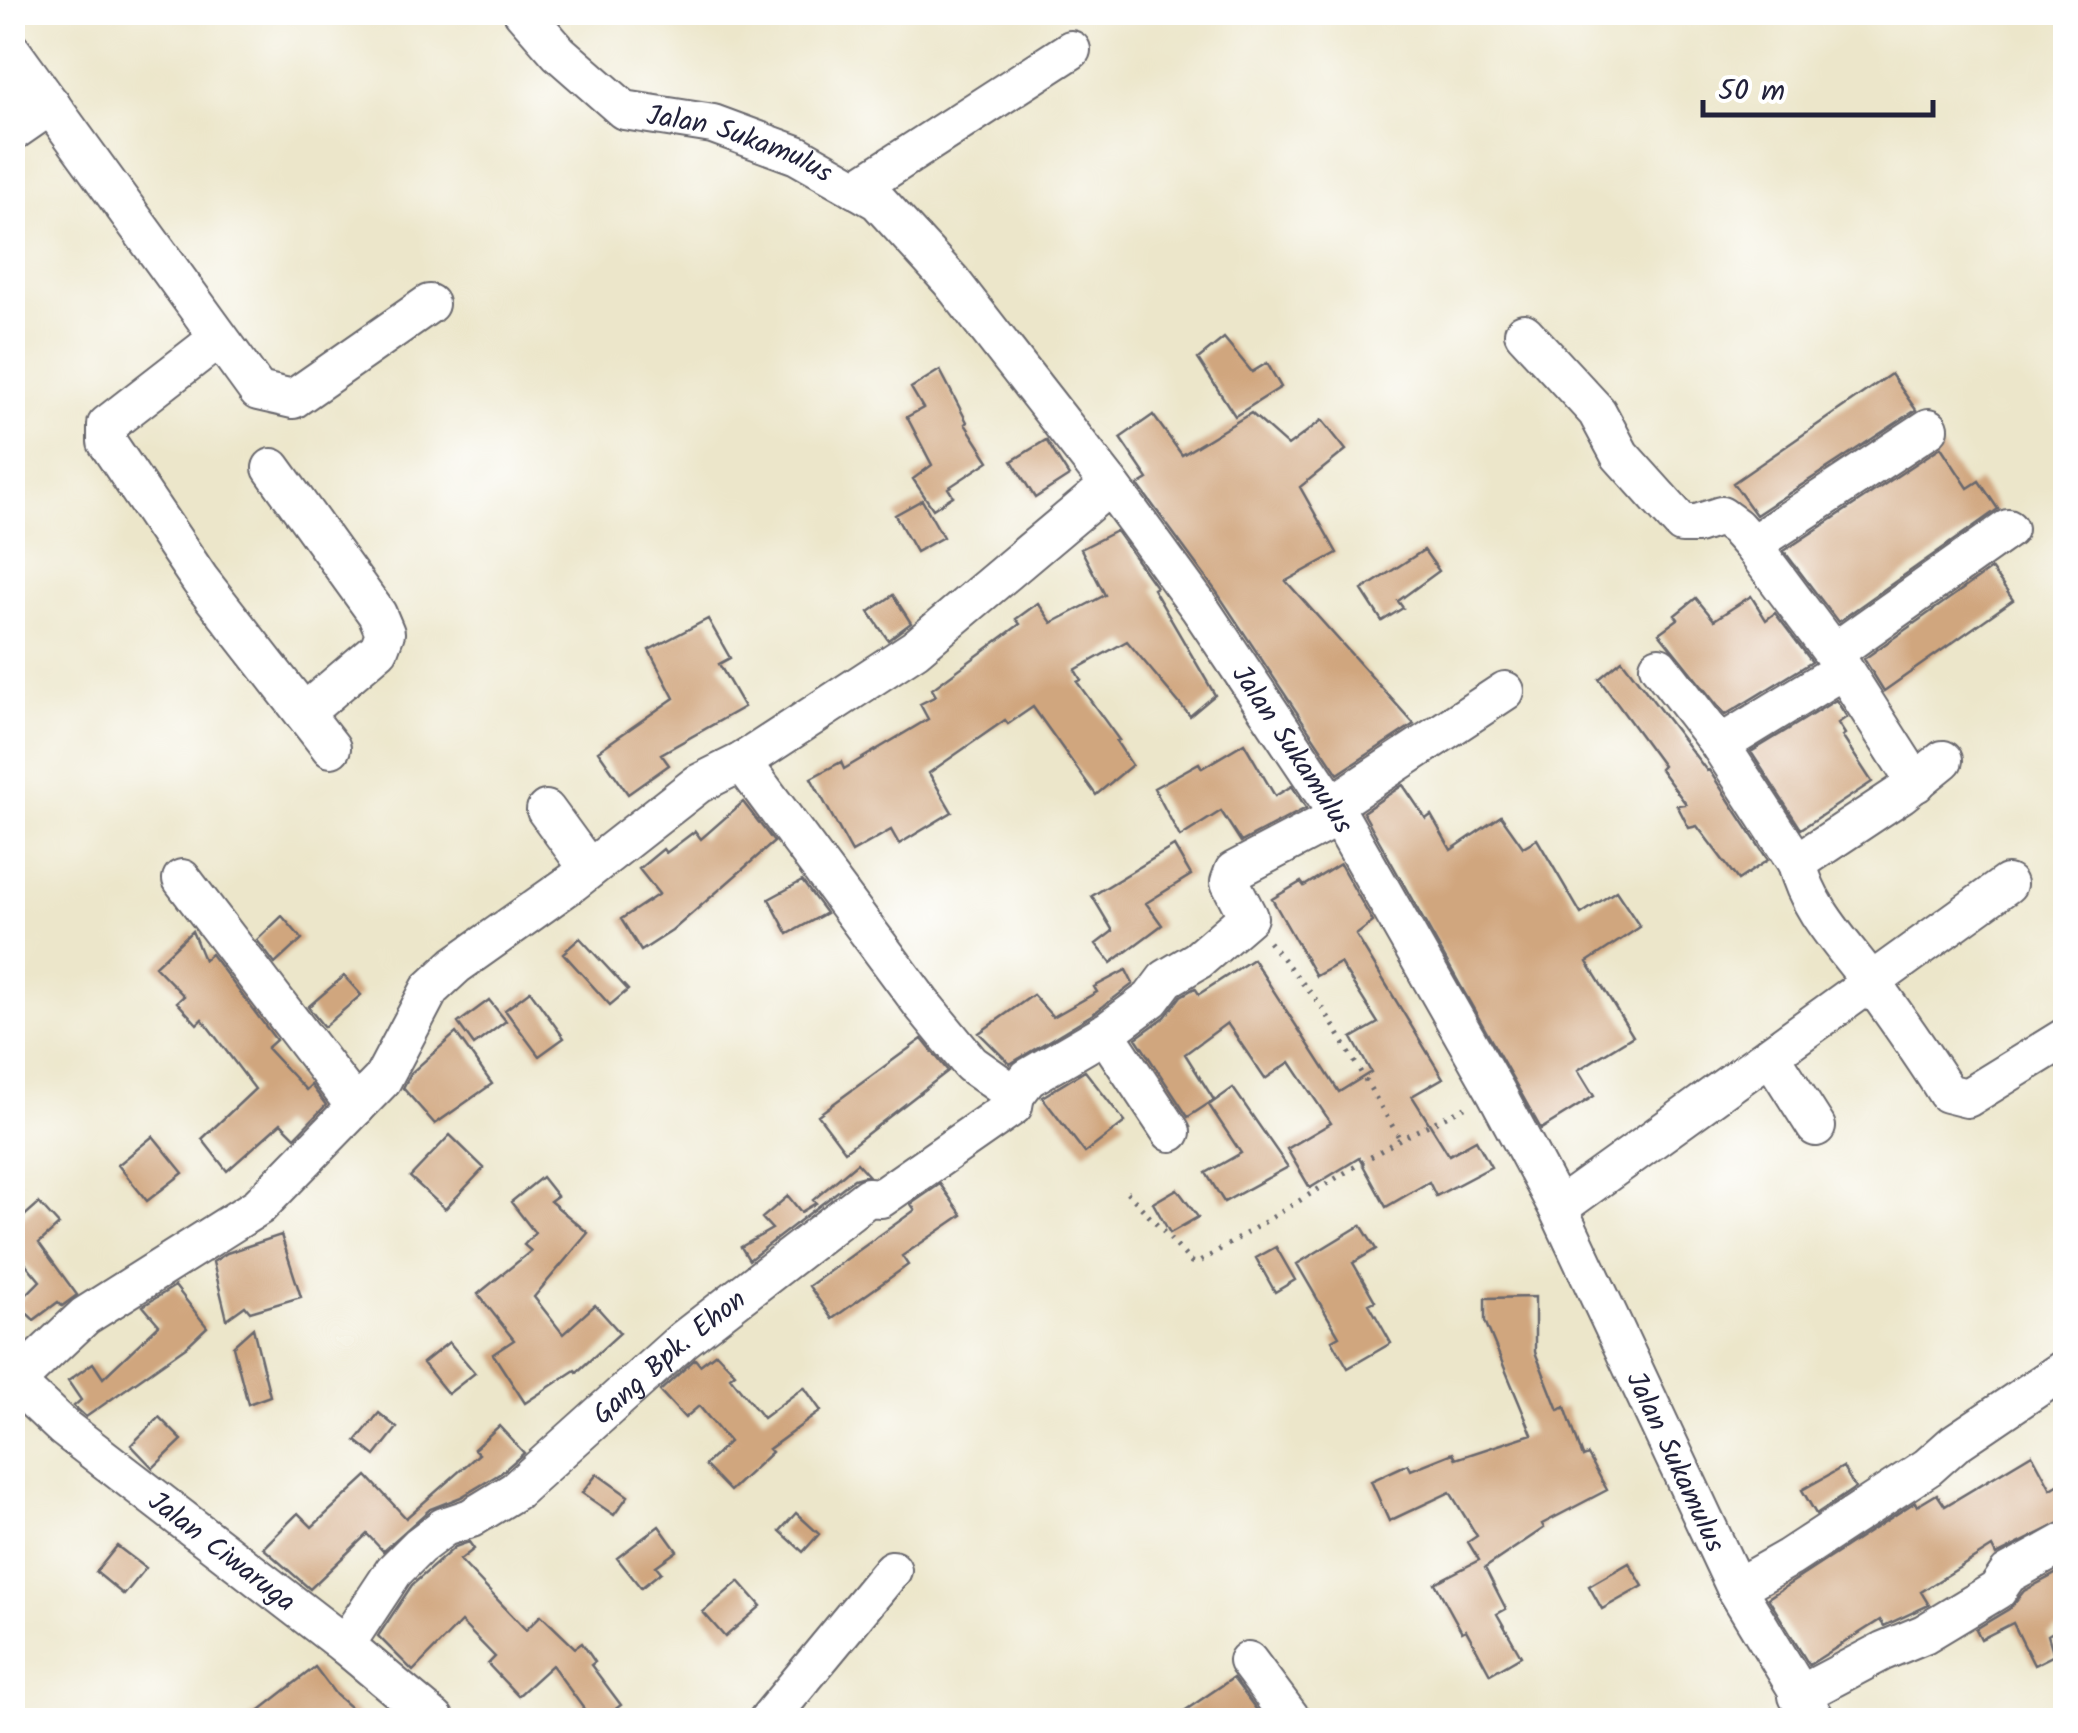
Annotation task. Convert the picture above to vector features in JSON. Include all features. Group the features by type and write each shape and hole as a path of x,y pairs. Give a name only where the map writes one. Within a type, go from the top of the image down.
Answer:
{"street":[{"name":"Jalan Sukamulus","path":"523,12 559,53 624,110 713,124 796,155 878,201 951,281 1110,485 1199,606 1336,810 1558,1208 1736,1588 1807,1708"},
{"path":"856,189 1072,50"},
{"path":"12,52 258,391 292,399 428,304"},
{"path":"12,132 51,105"},
{"path":"1524,332 1597,412 1620,455 1682,524 1697,524 1720,516 1736,527 1837,662 1930,772 1797,863"},
{"path":"219,338 107,425 106,442 200,580 331,748"},
{"path":"1752,545 1929,428"},
{"path":"272,468 377,614 385,633 379,649 304,714"},
{"path":"14,1380 85,1316 259,1206 382,1080 430,989 456,965 589,870 698,784 742,762 915,649 1110,485"},
{"path":"1720,744 1837,662 2008,529"},
{"path":"1659,666 1720,744 1797,863 1802,884 1820,916 1947,1093 1967,1098 2066,1037"},
{"path":"1248,917 1230,882 1234,871 1336,810 1505,690"},
{"path":"742,762 946,1033 972,1064 1014,1094"},
{"path":"546,810 589,870"},
{"path":"182,879 356,1106"},
{"path":"1558,1208 2007,884"},
{"name":"Gang Bpk. Ehon","path":"345,1645 394,1571 420,1546 444,1527 471,1518 516,1491 683,1340 868,1197 880,1198 991,1124 1012,1106 1014,1094 1028,1078 1105,1033 1248,917"},
{"path":"1105,1033 1171,1132"},
{"path":"1772,1056 1816,1128"},
{"path":"1736,1588 1790,1558 1928,1467 1955,1443 2066,1368"},
{"name":"Jalan Ciwaruga","path":"14,1380 64,1428 345,1645 435,1720"},
{"path":"1807,1708 1882,1651 1924,1634 1997,1590 2008,1574 2066,1542"},
{"path":"768,1720 892,1570"},
{"path":"1248,1661 1292,1720"}],"path":[{"path":"12,470 26,459"},
{"path":"1248,917 1323,1008 1400,1138"},
{"path":"1127,1192 1190,1262 1198,1263 1400,1138 1496,1092"}],"building":[{"path":"1224,338 1252,372 1267,363 1281,387 1235,416 1198,359"},
{"path":"940,370 965,424 989,461 948,488 953,496 933,509 913,479 932,465 907,417 923,408 911,388"},
{"path":"1891,374 1916,410 1756,515 1733,483"},
{"path":"1251,413 1288,446 1322,420 1346,450 1300,487 1337,553 1286,581 1414,724 1338,774 1218,594 1138,485 1148,479 1120,438 1153,415 1182,455"},
{"path":"1046,440 1069,476 1035,498 1012,461"},
{"path":"1941,447 1968,488 1979,481 1998,509 1838,622 1784,551"},
{"path":"922,500 943,537 916,552 895,515"},
{"path":"1116,531 1156,587 1153,589 1215,695 1190,716 1127,641 1075,670 1081,680 1077,682 1132,765 1096,795 1033,707 1008,724 1005,720 929,773 952,812 899,844 891,830 852,852 811,778 841,762 844,769 928,719 920,704 936,696 932,689 1020,624 1016,619 1038,603 1052,623 1105,595 1081,549"},
{"path":"1424,550 1439,571 1398,601 1403,608 1382,621 1362,590"},
{"path":"1991,569 2013,600 1884,691 1864,659"},
{"path":"893,595 911,623 888,640 869,612"},
{"path":"1751,596 1766,620 1775,613 1812,662 1725,715 1659,633 1696,598 1714,620"},
{"path":"708,619 730,658 719,664 744,707 661,754 669,765 628,794 598,751 674,698 649,650"},
{"path":"1622,660 1709,770 1768,860 1738,880 1697,826 1689,828 1677,805 1686,804 1599,679"},
{"path":"1836,700 1847,717 1838,723 1845,734 1842,736 1872,782 1801,829 1751,752"},
{"path":"1244,743 1275,796 1292,786 1306,808 1241,842 1221,811 1180,837 1154,788 1199,763 1202,768"},
{"path":"1403,785 1426,819 1431,815 1451,850 1501,816 1523,847 1537,839 1581,914 1616,891 1640,927 1587,962 1633,1036 1578,1070 1594,1096 1541,1129 1363,812"},
{"path":"743,802 774,842 672,931 641,951 621,919 659,894 639,869 663,849 666,853 695,831 701,839"},
{"path":"1174,846 1191,875 1146,903 1162,925 1111,963 1096,944 1113,931 1092,896"},
{"path":"1340,864 1373,922 1356,935 1443,1078 1412,1096 1449,1155 1476,1140 1491,1167 1436,1196 1429,1182 1386,1207 1359,1158 1310,1188 1287,1149 1331,1123 1290,1062 1265,1079 1227,1023 1185,1054 1214,1100 1188,1117 1136,1038 1165,1017 1181,996 1195,988 1199,994 1253,959 1339,1092 1371,1072 1352,1038 1378,1023 1340,963 1316,976 1272,899 1301,882 1304,886"},
{"path":"802,881 826,913 788,934 769,899"},
{"path":"282,916 302,939 275,964 257,940"},
{"path":"192,931 204,960 211,954 276,1040 267,1048 306,1090 311,1085 326,1105 295,1137 281,1123 227,1171 202,1139 255,1089 202,1019 197,1024 177,1002 184,996 155,966"},
{"path":"580,938 628,990 610,1005 563,953"},
{"path":"1126,970 1133,984 1093,1014 1010,1064 979,1033 1033,995 1053,1017 1097,992 1094,987"},
{"path":"344,976 361,995 324,1027 308,1007"},
{"path":"530,991 564,1038 539,1056 505,1010"},
{"path":"489,1000 506,1021 474,1045 458,1023"},
{"path":"456,1033 492,1084 435,1124 403,1088 411,1073"},
{"path":"922,1039 948,1071 845,1151 818,1115"},
{"path":"1085,1071 1125,1122 1085,1153 1042,1097"},
{"path":"1233,1088 1288,1167 1224,1202 1206,1173 1241,1153 1209,1105"},
{"path":"450,1135 484,1168 445,1209 410,1177"},
{"path":"153,1136 183,1173 147,1201 118,1165"},
{"path":"857,1163 868,1175 854,1179 749,1260 741,1247 772,1229 762,1218 788,1196 801,1212 816,1203 813,1200"},
{"path":"542,1177 557,1196 550,1201 588,1233 534,1297 563,1334 595,1305 620,1333 577,1372 525,1403 493,1354 514,1340 478,1294 531,1251 524,1245 535,1233 511,1202"},
{"path":"940,1184 962,1215 902,1256 908,1265 832,1319 809,1286 915,1210 911,1204"},
{"path":"1177,1189 1198,1217 1170,1233 1153,1203"},
{"path":"39,1203 59,1225 39,1243 77,1295 62,1306 58,1302 34,1320 17,1304 40,1281 21,1258 12,1265 12,1208 21,1219"},
{"path":"1361,1225 1376,1249 1353,1263 1375,1301 1369,1304 1391,1343 1348,1368 1332,1340 1339,1336 1297,1264"},
{"path":"281,1235 301,1297 250,1312 245,1306 227,1319 213,1262 227,1253"},
{"path":"1276,1247 1295,1280 1275,1292 1256,1258"},
{"path":"175,1286 207,1327 187,1346 86,1417 74,1406 81,1400 68,1381 93,1363 103,1378 159,1325 143,1306"},
{"path":"1535,1297 1535,1352 1558,1410 1565,1407 1583,1457 1588,1455 1607,1490 1542,1524 1544,1528 1485,1568 1506,1609 1497,1614 1521,1656 1490,1674 1435,1583 1479,1560 1468,1542 1477,1536 1450,1492 1389,1521 1371,1481 1408,1464 1411,1470 1453,1453 1456,1459 1532,1434 1485,1321 1485,1298"},
{"path":"253,1328 270,1396 248,1404 233,1346"},
{"path":"449,1342 475,1373 448,1394 423,1363"},
{"path":"716,1353 735,1373 730,1377 763,1418 804,1387 821,1411 769,1449 772,1452 730,1491 705,1465 729,1442 699,1406 685,1418 660,1391 695,1359 700,1365"},
{"path":"379,1413 397,1428 375,1456 356,1441"},
{"path":"159,1417 182,1440 153,1468 131,1445"},
{"path":"499,1426 524,1453 501,1473 461,1497 430,1509 383,1551 367,1534 310,1589 263,1548 298,1513 312,1527 367,1476 406,1518 479,1454 474,1449"},
{"path":"2032,1454 2051,1489 2066,1480 2066,1520 1996,1555 1992,1547 1921,1592 1929,1605 1884,1626 1880,1620 1809,1665 1768,1598 1915,1502 1917,1506 1937,1494 1945,1506"},
{"path":"1843,1467 1855,1488 1816,1514 1802,1490"},
{"path":"597,1474 628,1496 614,1515 582,1493"},
{"path":"796,1513 819,1534 803,1552 780,1531"},
{"path":"659,1526 677,1551 656,1566 661,1572 641,1588 617,1558"},
{"path":"469,1542 474,1549 460,1560 526,1630 541,1615 575,1648 582,1643 595,1662 591,1665 621,1705 600,1720 592,1720 552,1665 518,1696 488,1664 495,1657 461,1622 413,1671 378,1636 412,1585 455,1547"},
{"path":"117,1546 146,1568 124,1595 96,1572"},
{"path":"1629,1563 1643,1586 1602,1609 1589,1586"},
{"path":"2061,1571 2066,1579 2066,1624 2048,1635 2054,1655 2034,1665 2013,1623 1981,1639 1976,1629 2009,1609 2024,1591"},
{"path":"739,1581 761,1606 725,1637 703,1612"},
{"path":"315,1667 336,1695 365,1720 247,1720"},
{"path":"1233,1678 1264,1720 1171,1720"}]}
